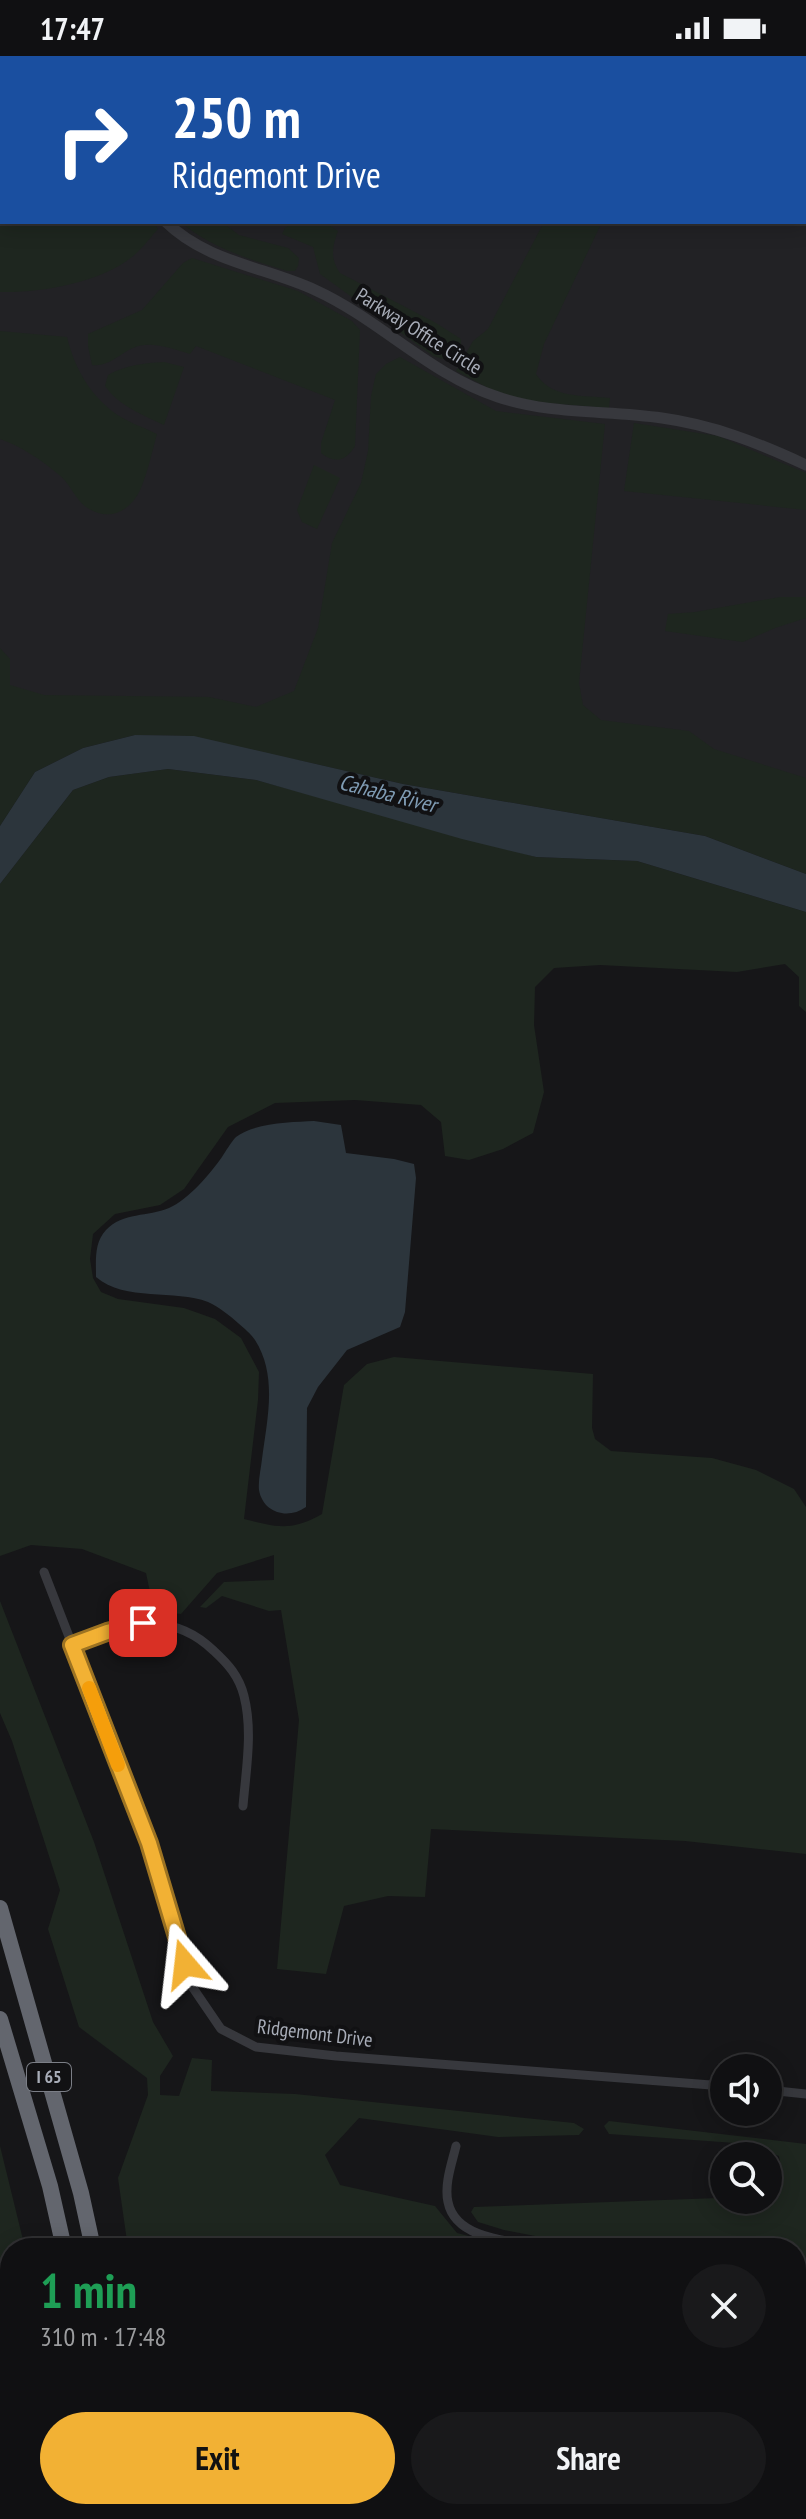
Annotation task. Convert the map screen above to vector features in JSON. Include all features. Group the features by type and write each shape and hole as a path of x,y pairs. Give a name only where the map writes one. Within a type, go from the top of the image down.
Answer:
{"highway":[{"name":"I 65","path":"0,1908 81,2193 91,2238"},
{"name":"I 65","path":"0,2019 50,2186 62,2238"}],"street":[{"name":"Parkway Office Circle","path":"168,224 182,236 212,253 301,284 345,306 456,379 483,392 539,407 663,418 719,429 806,465"},
{"name":"Ridgemont Drive","path":"44,1572 149,1843 191,1985 221,2029 256,2047 710,2085"},
{"path":"72,1645 143,1623 174,1625 206,1642 233,1668 244,1696 249,1740 243,1806"},
{"path":"782,2091 806,2094"},
{"path":"456,2146 448,2183 448,2202 456,2221 478,2235 495,2238"}],"shaded area":[{"path":"0,224 806,224 806,836 0,715"},
{"path":"0,224 155,224 158,229 132,257 103,274 69,285 0,292"},
{"path":"183,224 225,224 239,235 288,248 299,258 298,266 295,271 287,271 244,257"},
{"path":"290,224 328,224 338,231 333,252 340,273 436,323 461,339 461,344 452,355 443,359 433,356 320,274 313,247 282,234"},
{"path":"543,224 601,224 544,344 536,374 559,392 610,398 609,408 537,402 500,394 456,371 473,341 488,329"},
{"path":"192,258 298,291 352,321 360,330 355,446 348,455 336,460 321,453 321,443 335,400 196,346 190,354 162,346 140,346 109,362 92,365 88,334 142,310 183,263"},
{"path":"0,331 67,337 78,368 103,404 117,415 157,434 141,488 125,508 111,514 95,512 86,507 62,478 38,459 0,439"},
{"path":"400,357 496,411 605,424 579,683 583,705 601,720 689,731 714,749 806,778 806,874 705,836 403,784 193,736 135,735 83,748 35,772 0,826 0,648 10,659 10,685 44,695 209,697 256,707 294,691 318,628 332,543 361,483 368,451 371,396 376,374"},
{"path":"164,362 184,367 164,425 124,404 105,386 108,375 115,372 135,365"},
{"path":"634,423 718,436 806,473 806,510 624,491"},
{"path":"314,465 340,478 317,529 302,522 297,510"},
{"path":"780,597 806,597 806,618 743,642 665,631 668,614"},
{"path":"168,769 256,780 536,857 637,861 806,912 806,1012 799,1006 799,977 785,964 737,972 600,965 554,968 535,987 534,1025 544,1092 533,1133 503,1149 469,1160 445,1156 441,1122 421,1105 355,1100 275,1103 228,1127 184,1189 160,1205 115,1214 93,1234 90,1259 93,1278 101,1292 118,1299 184,1308 215,1319 241,1338 259,1372 244,1519 292,1526 322,1514 344,1385 367,1364 394,1357 593,1374 592,1428 595,1439 611,1451 712,1458 756,1470 794,1489 806,1507 806,1854 685,1841 431,1829 425,1897 388,1896 344,1906 326,1974 277,1969 299,1720 281,1610 269,1611 222,1596 206,1608 200,1607 224,1582 274,1580 274,1555 217,1573 181,1614 154,1611 146,1573 82,1549 31,1545 0,1556 0,884 73,790 109,777"},
{"path":"0,1601 94,1842 153,2022 173,2056 160,2076 160,2095 179,2096 192,2058 212,2060 211,2091 295,2094 574,2123 584,2129 579,2135 498,2137 359,2118 325,2155 340,2185 435,2206 457,2233 477,2238 127,2238 118,2178 148,2095 147,2078 79,2027 48,1929 60,1890 0,1713"},
{"path":"609,2121 806,2144 806,2238 545,2238 478,2222 471,2212 474,2207 710,2198 710,2214 782,2214 782,2142 721,2142 609,2134 604,2126"},
{"path":"0,2146 23,2238 0,2238"}],"water":[{"name":"Cahaba River","path":"135,735 194,736 403,784 705,836 806,874 806,912 637,861 536,857 256,780 168,769 109,777 73,790 0,884 0,826 35,772 83,748"},
{"path":"314,1121 341,1125 346,1153 414,1164 416,1178 405,1312 400,1327 347,1350 318,1387 307,1408 306,1507 284,1513 271,1509 261,1498 259,1490 269,1383 262,1354 253,1338 227,1314 208,1302 121,1290 108,1285 96,1277 96,1258 99,1240 106,1230 120,1220 161,1211 184,1199 211,1171 236,1137 263,1126"}],"slow traffic":[{"path":"89,1688 118,1765"}],"route":[{"path":"143,1623 72,1645 149,1843 185,1964"}]}
